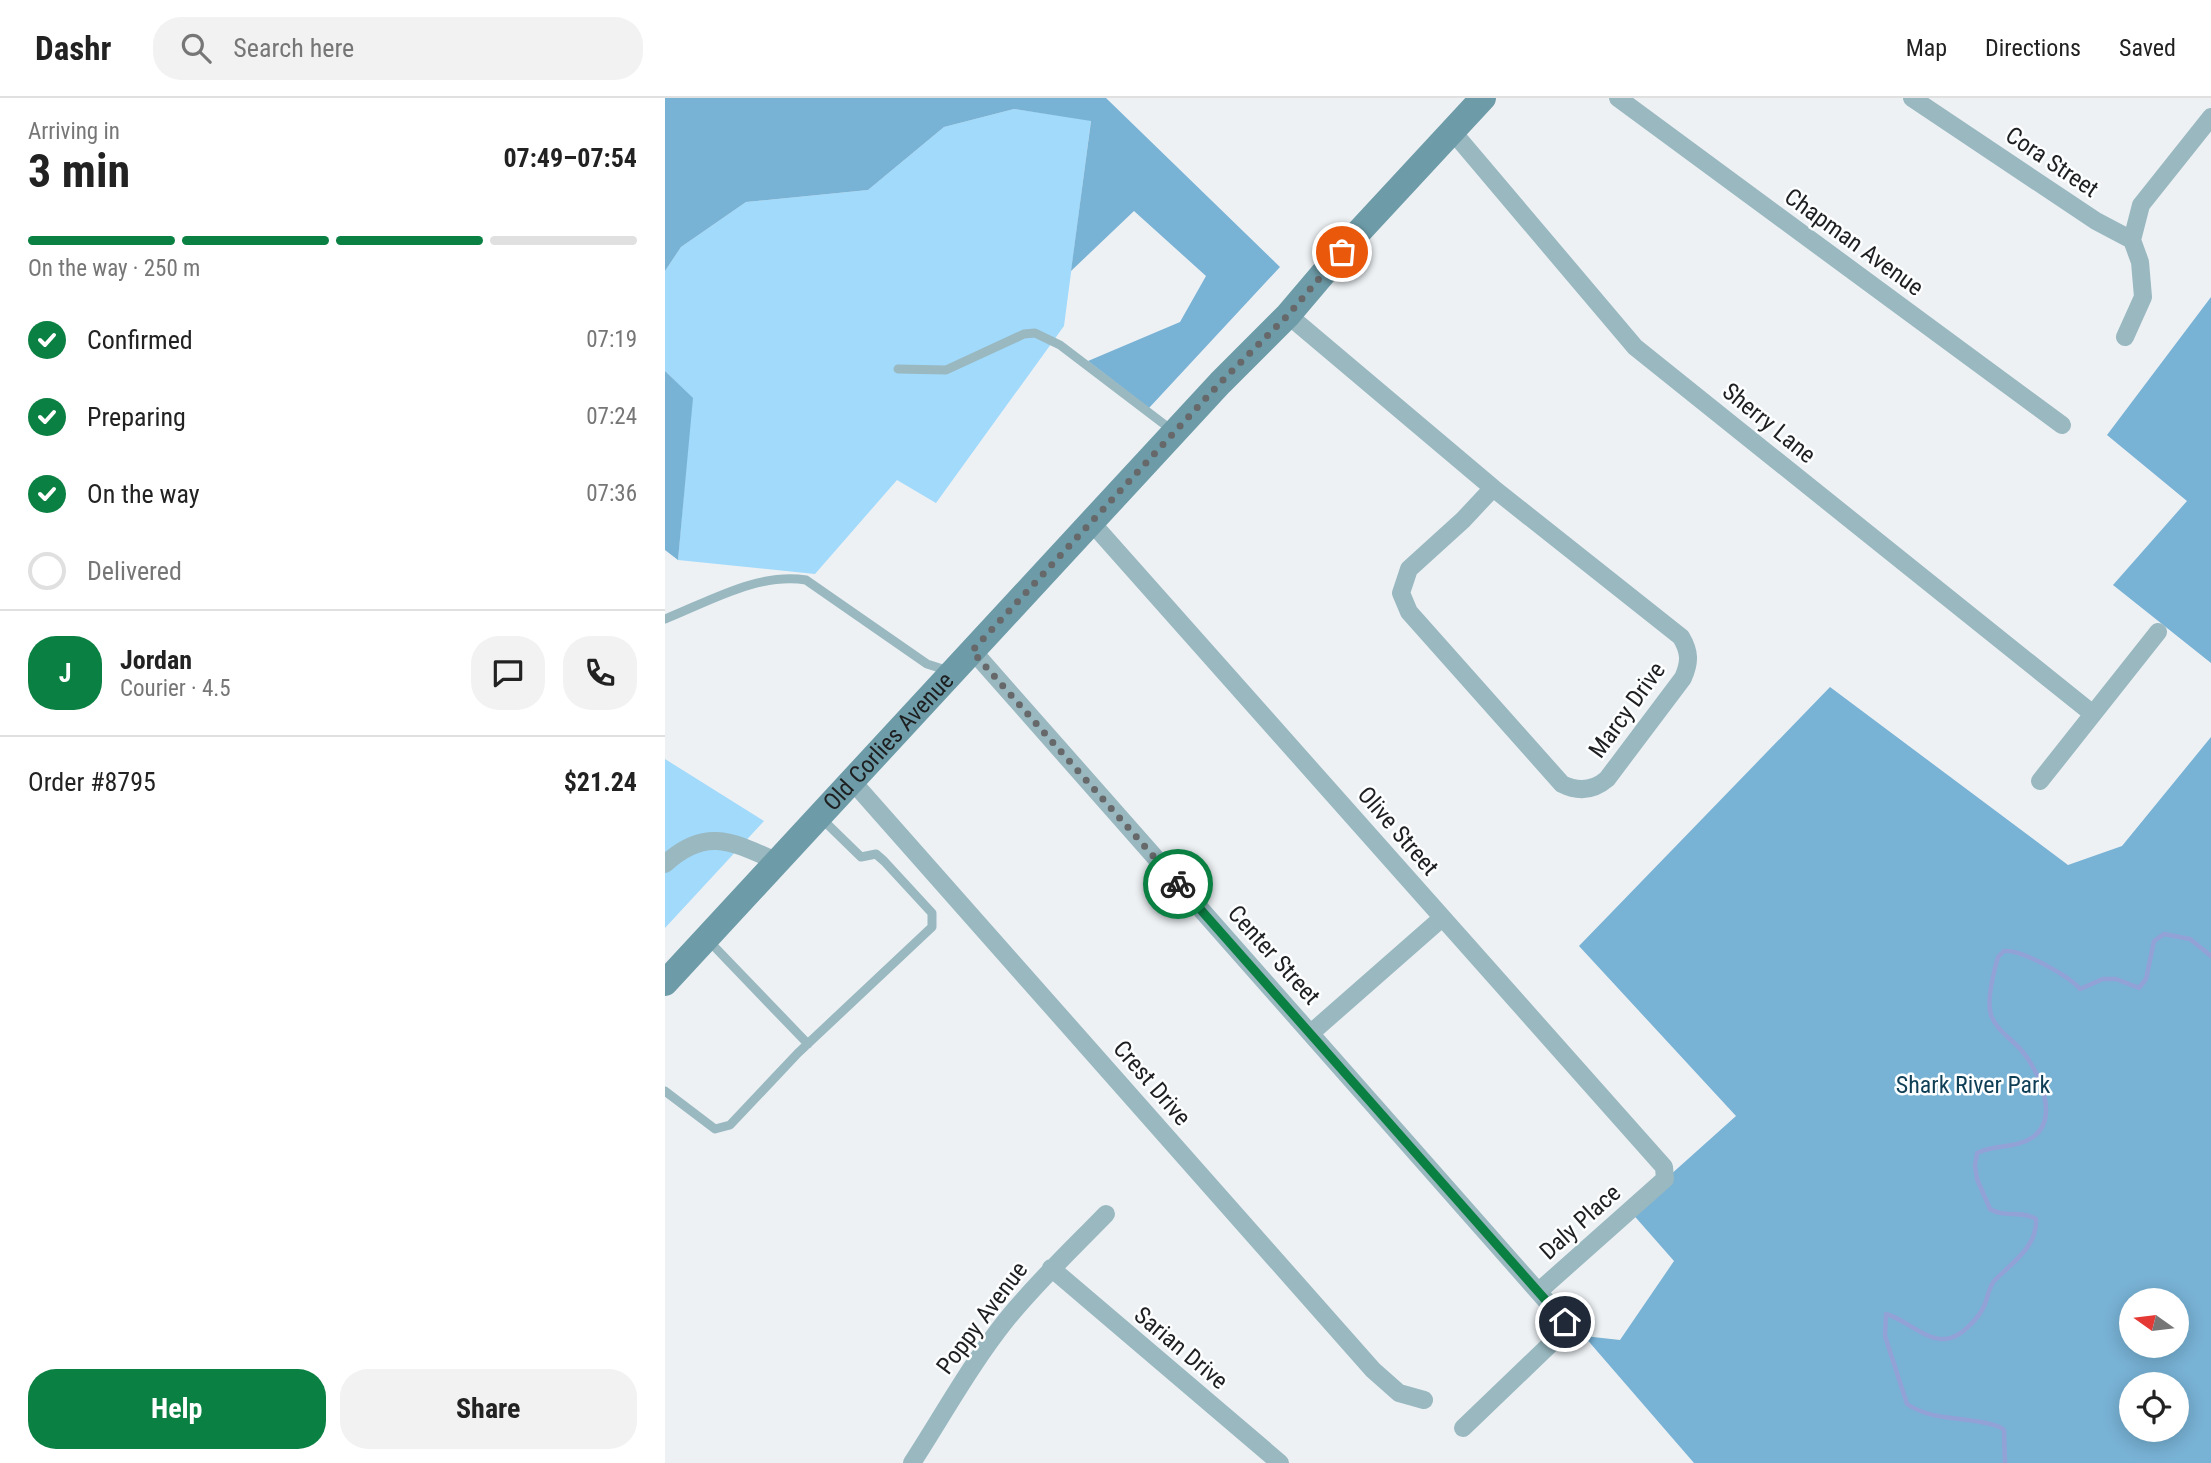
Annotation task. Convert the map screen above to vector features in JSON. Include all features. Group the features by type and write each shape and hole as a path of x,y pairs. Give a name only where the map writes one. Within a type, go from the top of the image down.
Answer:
{"street":[{"name":"Old Corlies Avenue","path":"665,982 1174,433 1288,315 1355,236 1483,98"},
{"name":"Chapman Avenue","path":"1618,98 2062,425"},
{"name":"Cora Street","path":"1912,98 2096,221 2132,240"},
{"path":"2125,337 2138,312 2144,283 2132,240 2141,205 2211,117"},
{"name":"Sherry Lane","path":"1453,132 1635,347 2093,714"},
{"name":"Marcy Drive","path":"1288,315 1493,488 1612,579 1681,637 1686,646 1688,667 1683,678 1607,779 1593,788 1581,790 1562,784 1409,612 1402,600 1402,583 1409,569 1463,520 1493,488"},
{"name":"Olive Street","path":"1092,523 1667,1172"},
{"path":"2041,781 2158,632"},
{"name":"Center Street","path":"972,651 1539,1291"},
{"name":"Crest Drive","path":"853,782 1373,1370 1399,1393 1424,1400"},
{"path":"665,864 688,845 711,839 740,845 778,862"},
{"path":"1311,1033 1442,918"},
{"name":"Daly Place","path":"1463,1428 1565,1331 1565,1322 1539,1291 1665,1179 1667,1172"},
{"name":"Poppy Avenue","path":"912,1463 980,1355 1051,1268 1106,1214"},
{"name":"Sarian Drive","path":"1051,1268 1280,1463"}],"lane":[{"path":"898,369 946,370 1024,334 1035,333 1060,345 1174,433"},
{"path":"665,619 767,580 790,577 806,580 927,664 954,673"},
{"path":"665,1091 716,1129 730,1125 808,1044 932,927 932,913 884,861 876,854 861,858 820,816"},
{"path":"706,938 808,1044"}],"shaded area":[{"path":"1014,109 1091,120 1064,326 936,503 897,480 815,574 678,560 692,398 665,371 665,271 681,247 746,202 868,190 944,127"},
{"path":"665,759 764,821 665,928"}],"green space":[{"path":"665,98 1106,98 1280,267 1149,408 1088,361 1180,322 1206,276 1134,211 1071,271 1091,121 1014,109 944,127 868,190 746,202 681,247 665,271"},
{"path":"2211,297 2211,663 2113,585 2187,501 2107,435"},
{"path":"665,371 693,398 678,560 665,550"},
{"name":"Shark River Park","path":"1830,687 2068,865 2122,846 2211,737 2211,1463 1694,1463 1584,1336 1620,1340 1674,1261 1630,1211 1736,1116 1579,946"}],"waterway":[{"path":"2005,1463 2004,1430 2000,1427 1929,1414 1907,1404 1885,1336 1886,1314 1938,1339 1951,1338 1963,1331 1982,1309 1993,1282 2028,1246 2036,1229 2036,1219 2030,1216 1990,1209 1977,1179 1975,1166 1977,1153 2026,1141 2041,1129 2045,1118 2044,1094 2035,1070 1991,1015 1990,994 1998,957 2004,951 2021,954 2056,971 2080,989 2103,979 2116,979 2139,988 2146,979 2154,941 2164,934 2190,939 2211,956"}],"way so far":[{"path":"1178,884 1048,733 972,651 1220,383 1288,315 1342,252"}],"route":[{"path":"1178,884 1565,1322"}]}
